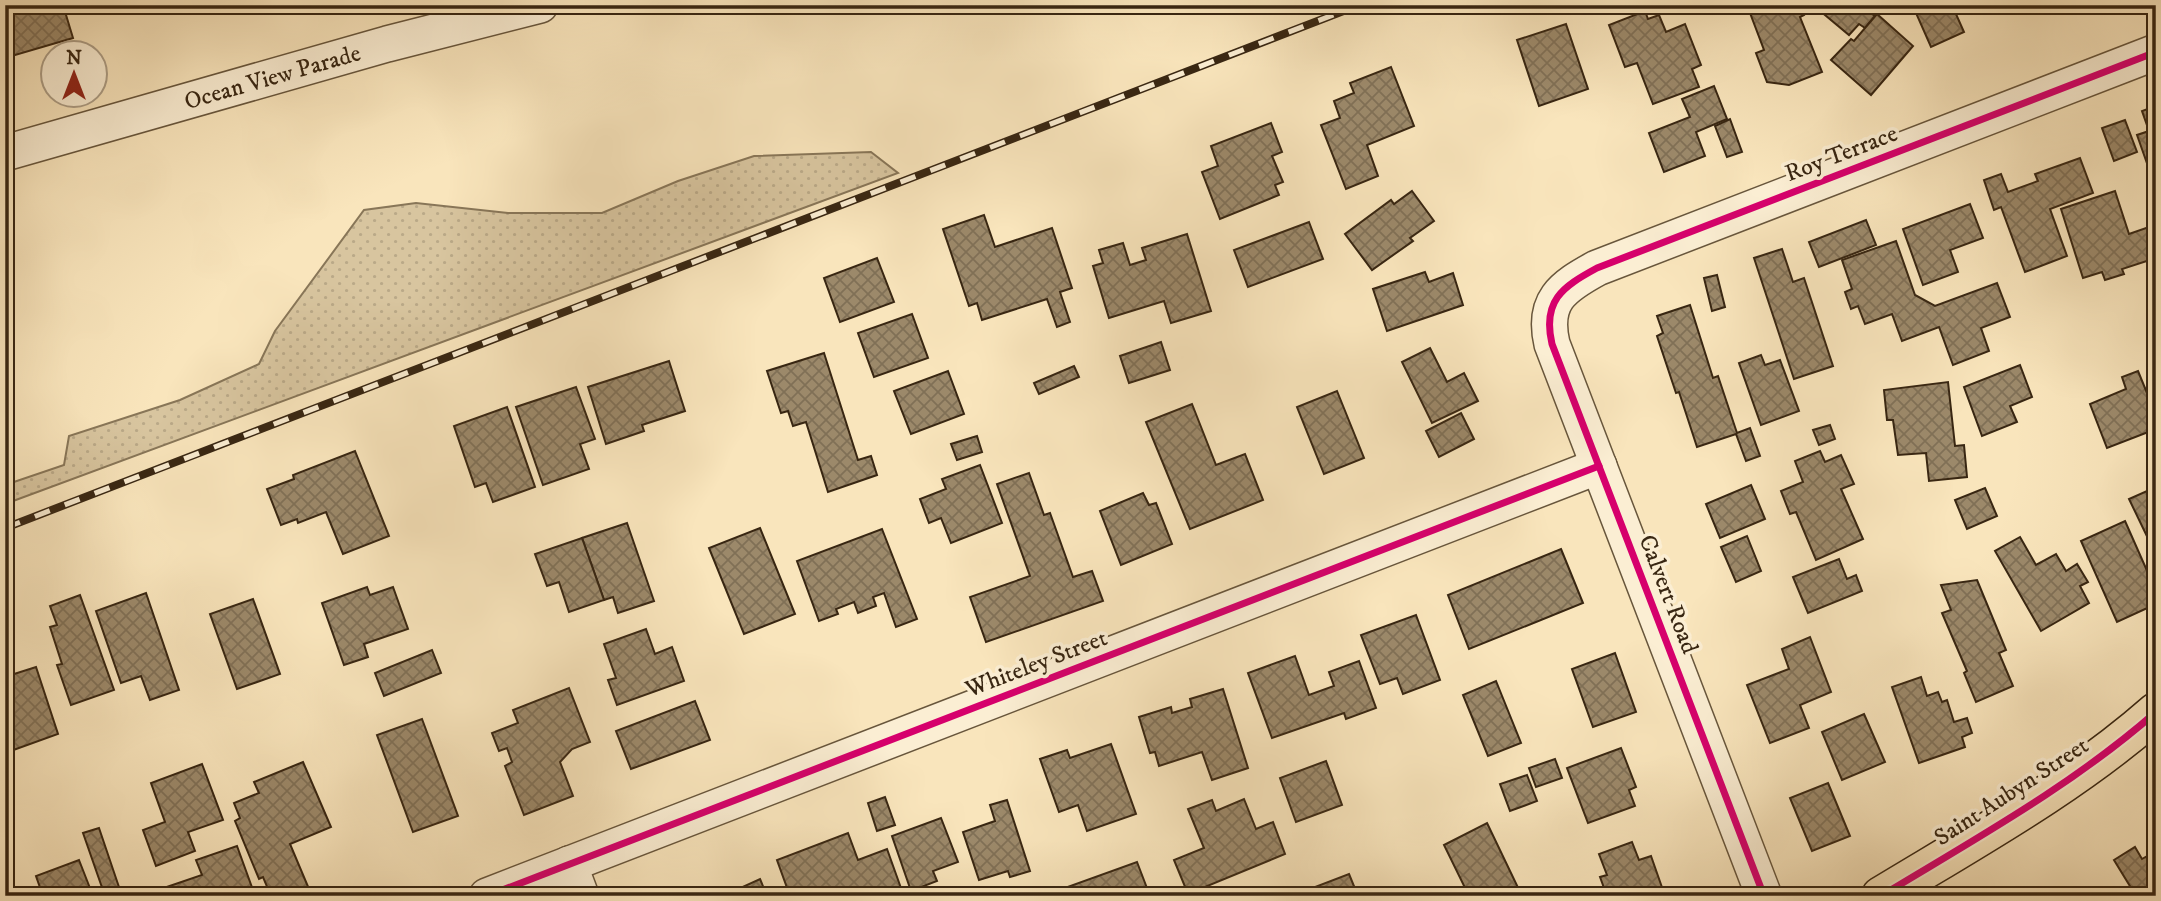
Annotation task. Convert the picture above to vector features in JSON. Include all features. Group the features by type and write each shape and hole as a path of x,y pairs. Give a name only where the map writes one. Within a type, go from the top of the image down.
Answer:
{"highway":[{"name":"Saint Aubyn Street","path":"1881,896 2048,794 2088,767 2156,712"}],"street":[{"name":"Ocean View Parade","path":"5,153 387,44 540,5"},
{"name":"Roy Terrace","path":"1552,306 1568,284 1597,268 2156,52"},
{"name":"Calvert Road","path":"1552,306 1548,324 1552,344 1764,896"},
{"name":"Whiteley Street","path":"487,896 575,880 1599,466"}],"shaded area":[{"path":"871,152 898,173 5,504 5,485 64,465 69,436 180,400 259,364 275,331 364,210 416,203 508,213 602,213 678,181 754,156"},
{"path":"5,349 11,371 5,418"}],"building":[{"path":"5,5 63,5 73,38 38,38 38,48 5,58"},
{"path":"1747,5 1800,5 1804,15 1800,17 1822,72 1789,85 1767,82 1756,53 1764,50"},
{"path":"1813,5 1874,5 1868,11 1875,16 1865,28 1859,24 1849,35"},
{"path":"1932,5 1952,5 1964,32 1931,47 1916,13"},
{"path":"1645,11 1648,19 1659,15 1666,32 1685,24 1701,65 1692,69 1699,87 1653,104 1637,63 1625,67 1609,25"},
{"path":"1877,14 1913,46 1871,95 1831,60 1851,39 1854,41"},
{"path":"1566,24 1588,89 1539,106 1517,40"},
{"path":"1391,67 1414,126 1367,145 1378,176 1346,189 1321,125 1340,118 1334,101 1354,93 1350,83"},
{"path":"1714,86 1727,119 1696,132 1705,156 1664,172 1649,133 1690,117 1682,99"},
{"path":"2156,106 2156,189 2137,135 2149,131 2142,111"},
{"path":"1730,119 1742,152 1727,157 1715,126"},
{"path":"2125,120 2137,152 2114,161 2102,128"},
{"path":"1271,123 1282,152 1272,156 1283,182 1275,185 1279,195 1220,219 1202,172 1218,166 1211,146"},
{"path":"2080,158 2093,193 2050,209 2067,256 2025,272 2001,207 1994,210 1984,180 2001,174 2008,192 2038,181 2035,174"},
{"path":"1412,191 1434,221 1410,238 1413,241 1372,270 1345,234 1391,200 1394,204"},
{"path":"2115,191 2129,234 2149,227 2156,247 2156,258 2122,269 2124,274 2105,280 2102,272 2083,278 2061,209"},
{"path":"1970,204 1983,238 1950,250 1958,272 1923,285 1903,229"},
{"path":"984,215 995,247 1052,228 1072,288 1060,292 1070,322 1057,327 1047,299 982,320 977,303 969,306 943,229"},
{"path":"1866,220 1876,245 1819,267 1809,242"},
{"path":"1309,222 1323,259 1248,287 1234,250"},
{"path":"1187,234 1211,311 1171,323 1164,301 1109,318 1093,266 1103,263 1099,250 1123,243 1130,265 1146,260 1142,248"},
{"path":"1896,241 1915,295 1935,306 1997,283 2010,317 1981,328 1989,351 1953,365 1939,327 1902,341 1892,314 1865,324 1858,306 1851,309 1845,292 1852,289 1842,260"},
{"path":"1782,249 1793,282 1804,278 1833,366 1794,379 1754,258"},
{"path":"877,258 894,302 840,322 824,278"},
{"path":"1425,272 1429,282 1453,273 1463,305 1387,331 1373,289"},
{"path":"1717,275 1725,307 1712,311 1704,278"},
{"path":"1690,305 1713,378 1718,376 1737,433 1750,428 1760,456 1746,461 1736,434 1697,447 1657,336 1663,333 1657,316"},
{"path":"912,314 928,358 874,377 858,333"},
{"path":"1161,342 1170,370 1129,383 1120,356"},
{"path":"1430,348 1447,382 1464,373 1478,401 1432,423 1402,362"},
{"path":"824,353 858,460 871,456 877,475 828,492 806,422 793,426 788,411 781,413 767,371"},
{"path":"1761,355 1765,365 1780,360 1799,411 1761,425 1739,363"},
{"path":"669,361 685,411 642,425 644,431 606,444 588,387"},
{"path":"2020,365 2032,397 2010,406 2017,422 1982,436 1964,387"},
{"path":"1074,366 1079,377 1039,394 1034,383"},
{"path":"948,371 964,414 911,434 894,391"},
{"path":"2138,371 2156,415 2156,429 2107,448 2090,404 2126,389 2122,377"},
{"path":"1948,382 1955,446 1964,445 1967,477 1929,481 1926,453 1898,455 1893,420 1887,420 1884,390"},
{"path":"576,387 595,439 580,444 589,469 543,485 516,407"},
{"path":"1337,391 1364,458 1324,474 1297,407"},
{"path":"1192,404 1216,465 1245,454 1263,500 1190,529 1146,422"},
{"path":"507,407 535,487 493,502 486,483 475,487 454,426"},
{"path":"1461,413 1474,439 1439,457 1426,431"},
{"path":"1830,425 1835,439 1819,445 1813,430"},
{"path":"977,436 982,452 957,460 951,444"},
{"path":"355,451 389,536 343,554 326,512 298,523 297,519 281,525 267,489 294,479 293,475"},
{"path":"1820,451 1825,462 1841,455 1854,484 1841,489 1863,539 1816,560 1796,512 1790,514 1781,491 1803,482 1795,461"},
{"path":"980,465 1002,523 951,543 941,518 929,523 920,499 946,489 942,479"},
{"path":"1029,473 1044,515 1050,513 1073,577 1092,571 1103,601 986,642 970,597 1030,576 997,484"},
{"path":"1751,485 1765,519 1720,538 1706,504"},
{"path":"2156,487 2156,555 2129,499"},
{"path":"1985,488 1997,516 1967,529 1955,500"},
{"path":"1143,493 1149,505 1156,503 1172,544 1121,565 1100,511"},
{"path":"2125,521 2156,591 2156,604 2117,622 2081,541"},
{"path":"627,523 654,601 618,613 613,597 604,600 582,538"},
{"path":"760,528 795,614 744,634 709,548"},
{"path":"882,529 917,619 896,627 884,593 873,597 876,606 858,613 854,602 836,609 838,614 819,621 797,561"},
{"path":"1747,536 1761,571 1736,582 1721,547"},
{"path":"2020,537 2036,565 2056,554 2066,571 2077,564 2088,582 2080,586 2089,603 2041,631 1995,551"},
{"path":"582,538 604,600 569,612 559,582 547,586 535,554"},
{"path":"1561,549 1583,603 1469,649 1448,595"},
{"path":"1839,559 1847,579 1856,575 1862,591 1808,613 1793,577"},
{"path":"1977,580 2006,650 1999,653 2013,686 1976,702 1964,673 1967,671 1942,613 1951,610 1941,585"},
{"path":"367,587 370,595 393,587 408,629 364,644 368,657 344,665 322,603"},
{"path":"146,593 179,690 150,700 141,676 121,683 96,611"},
{"path":"80,595 114,690 71,705 57,665 62,664 50,627 57,625 50,606"},
{"path":"253,599 280,674 237,689 210,614"},
{"path":"1416,615 1440,680 1403,694 1397,678 1380,684 1361,635"},
{"path":"646,629 655,654 672,647 684,681 617,705 608,680 616,678 604,644"},
{"path":"1810,637 1831,692 1800,705 1809,728 1770,743 1747,685 1789,669 1782,649"},
{"path":"432,650 441,673 384,696 375,673"},
{"path":"1615,653 1636,712 1593,727 1572,669"},
{"path":"1295,656 1309,695 1334,686 1329,672 1359,661 1376,708 1346,719 1344,713 1272,738 1248,673"},
{"path":"5,660 11,675 36,667 58,734 5,753"},
{"path":"1921,677 1927,696 1938,692 1942,702 1947,700 1954,722 1967,718 1972,733 1962,737 1965,747 1919,763 1892,687"},
{"path":"1496,681 1521,743 1488,756 1463,695"},
{"path":"569,688 590,742 572,749 560,762 573,796 524,815 505,766 512,762 507,748 499,751 492,733 518,723 513,710"},
{"path":"1223,689 1248,768 1212,780 1202,752 1159,766 1155,752 1150,753 1139,717 1171,707 1172,713 1192,707 1190,699"},
{"path":"695,701 710,740 631,769 616,731"},
{"path":"1864,714 1885,762 1842,780 1822,732"},
{"path":"422,719 458,816 413,832 377,735"},
{"path":"1111,744 1136,814 1087,831 1078,805 1059,812 1040,759 1067,750 1070,758"},
{"path":"1621,748 1636,787 1629,790 1635,806 1588,823 1567,768"},
{"path":"1555,759 1562,778 1536,787 1529,768"},
{"path":"1326,761 1342,805 1296,822 1280,778"},
{"path":"303,762 331,827 290,844 309,889 292,896 271,896 263,877 259,879 235,821 240,818 234,803 259,793 254,782"},
{"path":"202,764 223,820 188,832 195,851 156,866 143,830 165,822 151,783"},
{"path":"1527,775 1537,801 1510,811 1500,784"},
{"path":"1828,783 1850,836 1812,851 1790,798"},
{"path":"885,797 895,825 877,831 868,803"},
{"path":"1244,799 1256,829 1273,822 1285,854 1188,894 1174,860 1204,848 1188,809 1212,800 1216,811"},
{"path":"1007,800 1030,871 1010,877 1008,871 979,880 963,832 995,821 990,805"},
{"path":"941,818 958,862 933,871 937,881 911,891 892,836"},
{"path":"1487,823 1522,896 1469,896 1444,845"},
{"path":"99,828 122,896 105,896 83,833"},
{"path":"848,833 858,860 887,849 902,891 891,896 861,896 859,888 838,896 790,896 777,860"},
{"path":"1632,842 1639,860 1651,856 1665,896 1607,896 1600,877 1607,875 1599,854"},
{"path":"237,846 254,893 246,896 163,896 161,889 202,875 196,860"},
{"path":"2135,847 2142,859 2156,851 2156,896 2136,896 2114,860"},
{"path":"79,860 93,896 43,896 36,876"},
{"path":"1137,862 1150,896 1048,894"},
{"path":"1349,874 1358,896 1319,896 1315,887"},
{"path":"760,879 767,896 739,896 736,890"},
{"path":"721,890 723,896 704,896"}],"railway":[{"path":"5,528 1359,5"}],"cycle path":[{"path":"1764,896 1552,344 1550,317 1553,306 1565,289 1597,268 2156,52"},
{"path":"487,896 1599,466"},
{"path":"1881,896 2057,787 2091,764 2156,712"}]}
